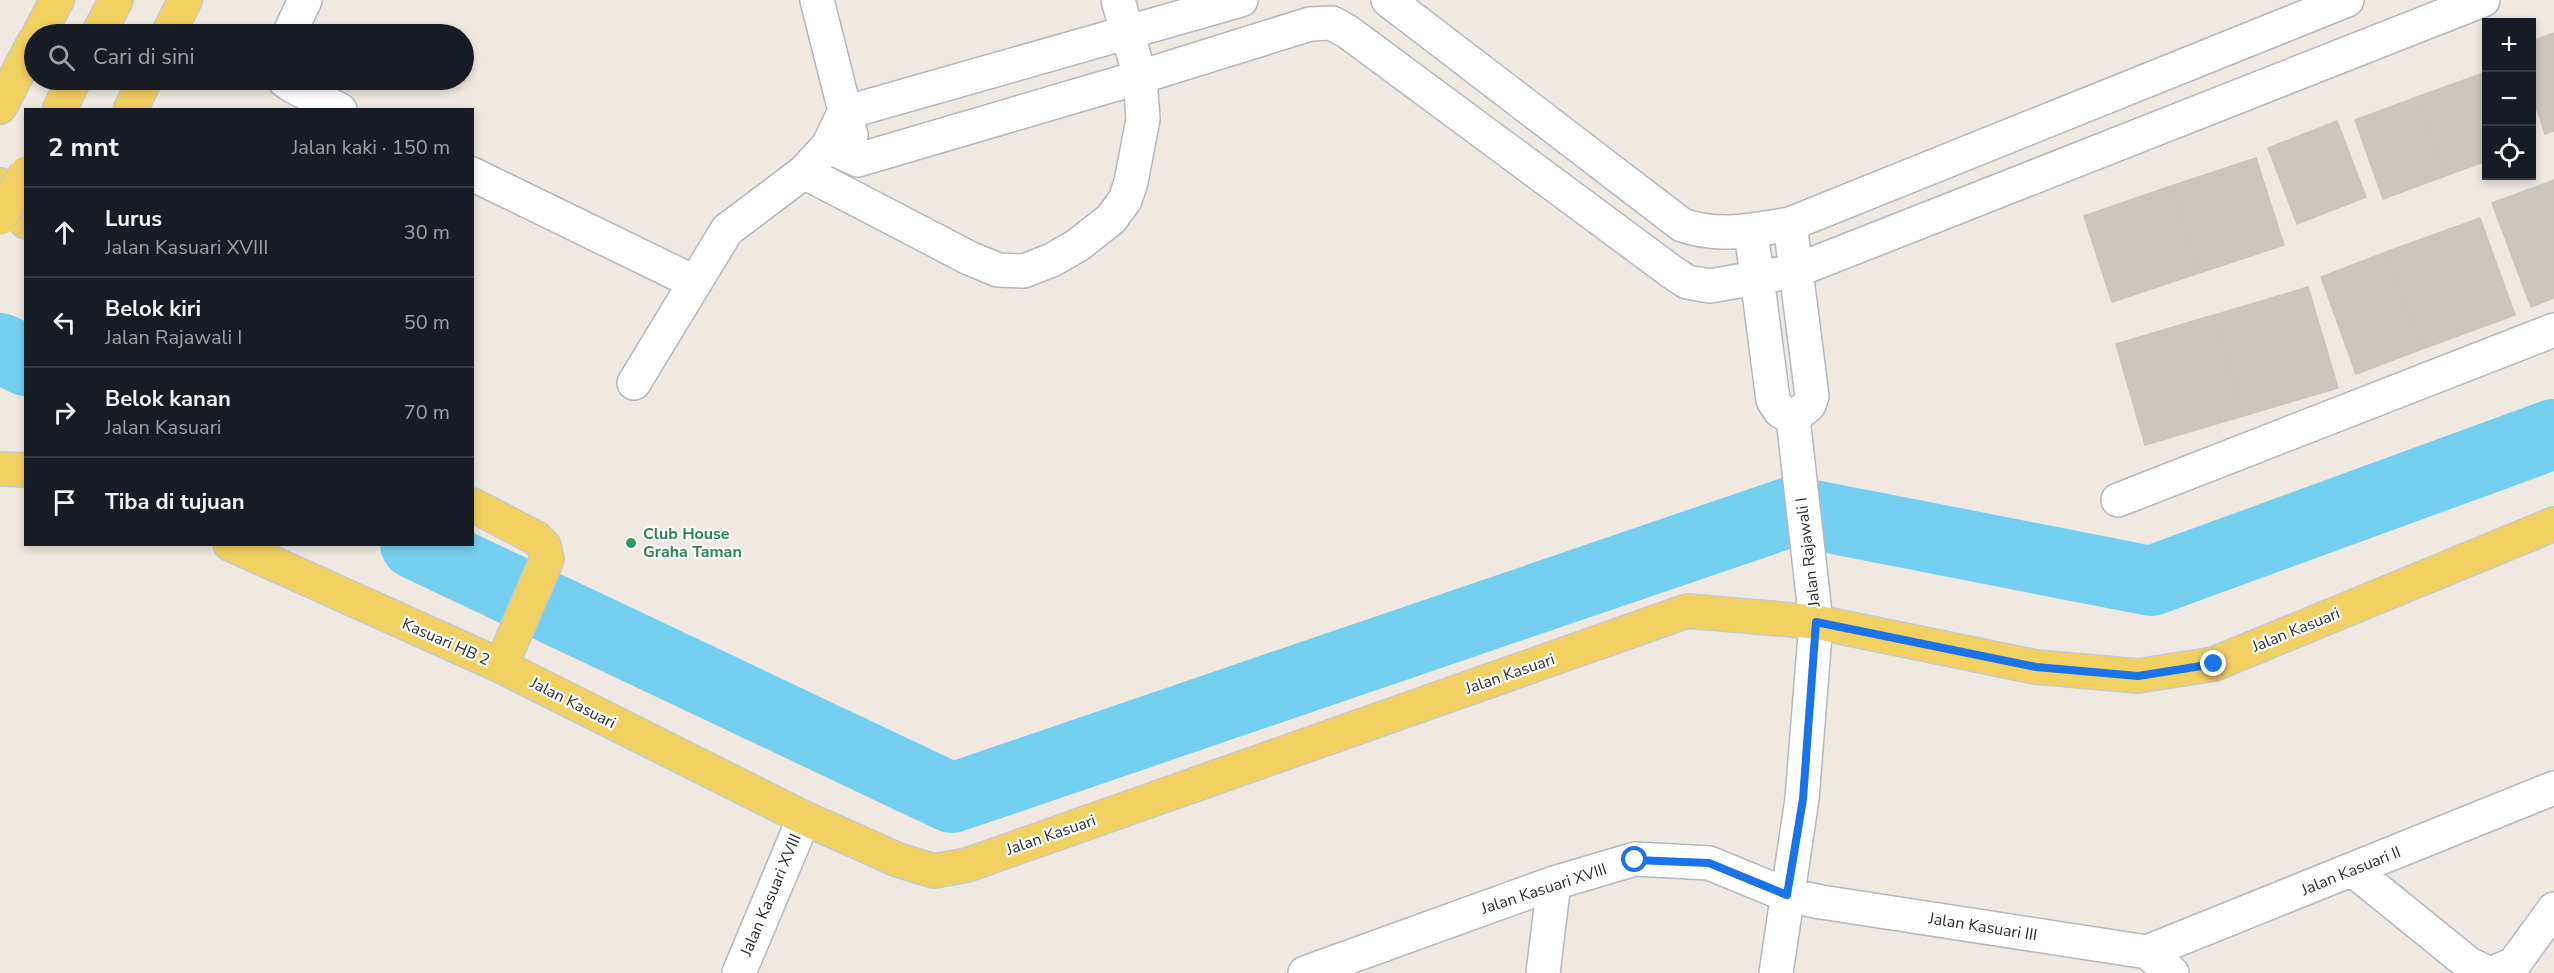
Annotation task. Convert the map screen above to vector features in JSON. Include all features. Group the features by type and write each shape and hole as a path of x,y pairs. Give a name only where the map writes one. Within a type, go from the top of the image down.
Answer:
{"main road":[{"path":"44,24 57,0"},
{"path":"103,24 116,0"},
{"path":"173,24 185,0"},
{"path":"0,107 24,61"},
{"path":"59,108 69,90"},
{"path":"131,108 140,90"},
{"path":"0,218 24,176"},
{"path":"0,185 24,219"},
{"path":"0,469 24,470"},
{"name":"Kasuari HB 2","path":"235,546 506,655 547,559 544,546 536,538 474,506"},
{"name":"Jalan Kasuari","path":"506,655 804,818 898,860 934,871 967,865 1687,612 1816,622 2036,667 2138,676 2214,664 2554,524"}],"street":[{"path":"294,24 306,0"},
{"path":"817,0 844,113 858,160"},
{"path":"804,172 969,258 998,270 1024,271 1052,260 1078,245 1111,219 1125,200 1133,172 1143,119 1140,77 1118,0"},
{"path":"634,383 727,230 804,172 828,146 844,113 1241,0"},
{"path":"1388,0 1682,225 1700,232 1723,234 1790,224 2347,0"},
{"path":"828,146 858,160 1310,24 1332,23 1348,32 1687,282 1710,286 1795,271 2483,0"},
{"path":"300,90 336,108"},
{"path":"474,175 694,282"},
{"path":"1751,231 1773,400 1780,411 1793,422 1809,405 1812,396 1790,224"},
{"path":"2118,500 2554,330"},
{"name":"Jalan Rajawali I","path":"1776,973 1803,799 1816,622 1793,422"},
{"name":"Jalan Kasuari II","path":"2147,952 2554,789"},
{"name":"Jalan Kasuari XVIII","path":"739,973 804,818"},
{"name":"Jalan Kasuari XVIII","path":"1305,973 1554,883 1635,860 1709,863 1787,895"},
{"path":"2353,870 2469,964 2488,973"},
{"path":"1543,973 1554,883"},
{"name":"Jalan Kasuari III","path":"1787,895 2147,952"},
{"path":"2493,973 2514,964 2554,909"},
{"path":"2147,952 2172,973"}],"building":[{"path":"2554,33 2554,131 2545,134 2536,106 2536,40"},
{"path":"2482,73 2482,162 2445,176 2417,97"},
{"path":"2417,97 2445,176 2383,199 2355,120"},
{"path":"2337,121 2366,197 2297,224 2268,148"},
{"path":"2256,158 2284,245 2199,273 2171,186"},
{"path":"2554,180 2554,298 2531,307 2492,203"},
{"path":"2171,186 2199,273 2112,302 2084,216"},
{"path":"2480,218 2515,315 2422,349 2386,252"},
{"path":"2386,252 2422,349 2356,374 2321,277"},
{"path":"2308,287 2338,388 2243,416 2214,315"},
{"path":"2214,315 2243,416 2145,445 2116,344"}],"waterway":[{"path":"0,348 24,360"},
{"path":"419,546 952,798 1793,511 2151,581 2554,434"}],"place":[{"name":"Club House Graha Taman","path":"631,543"}],"route":[{"path":"1635,860 1709,863 1787,895 1803,799 1816,622 2036,667 2138,676 2214,664"}]}
